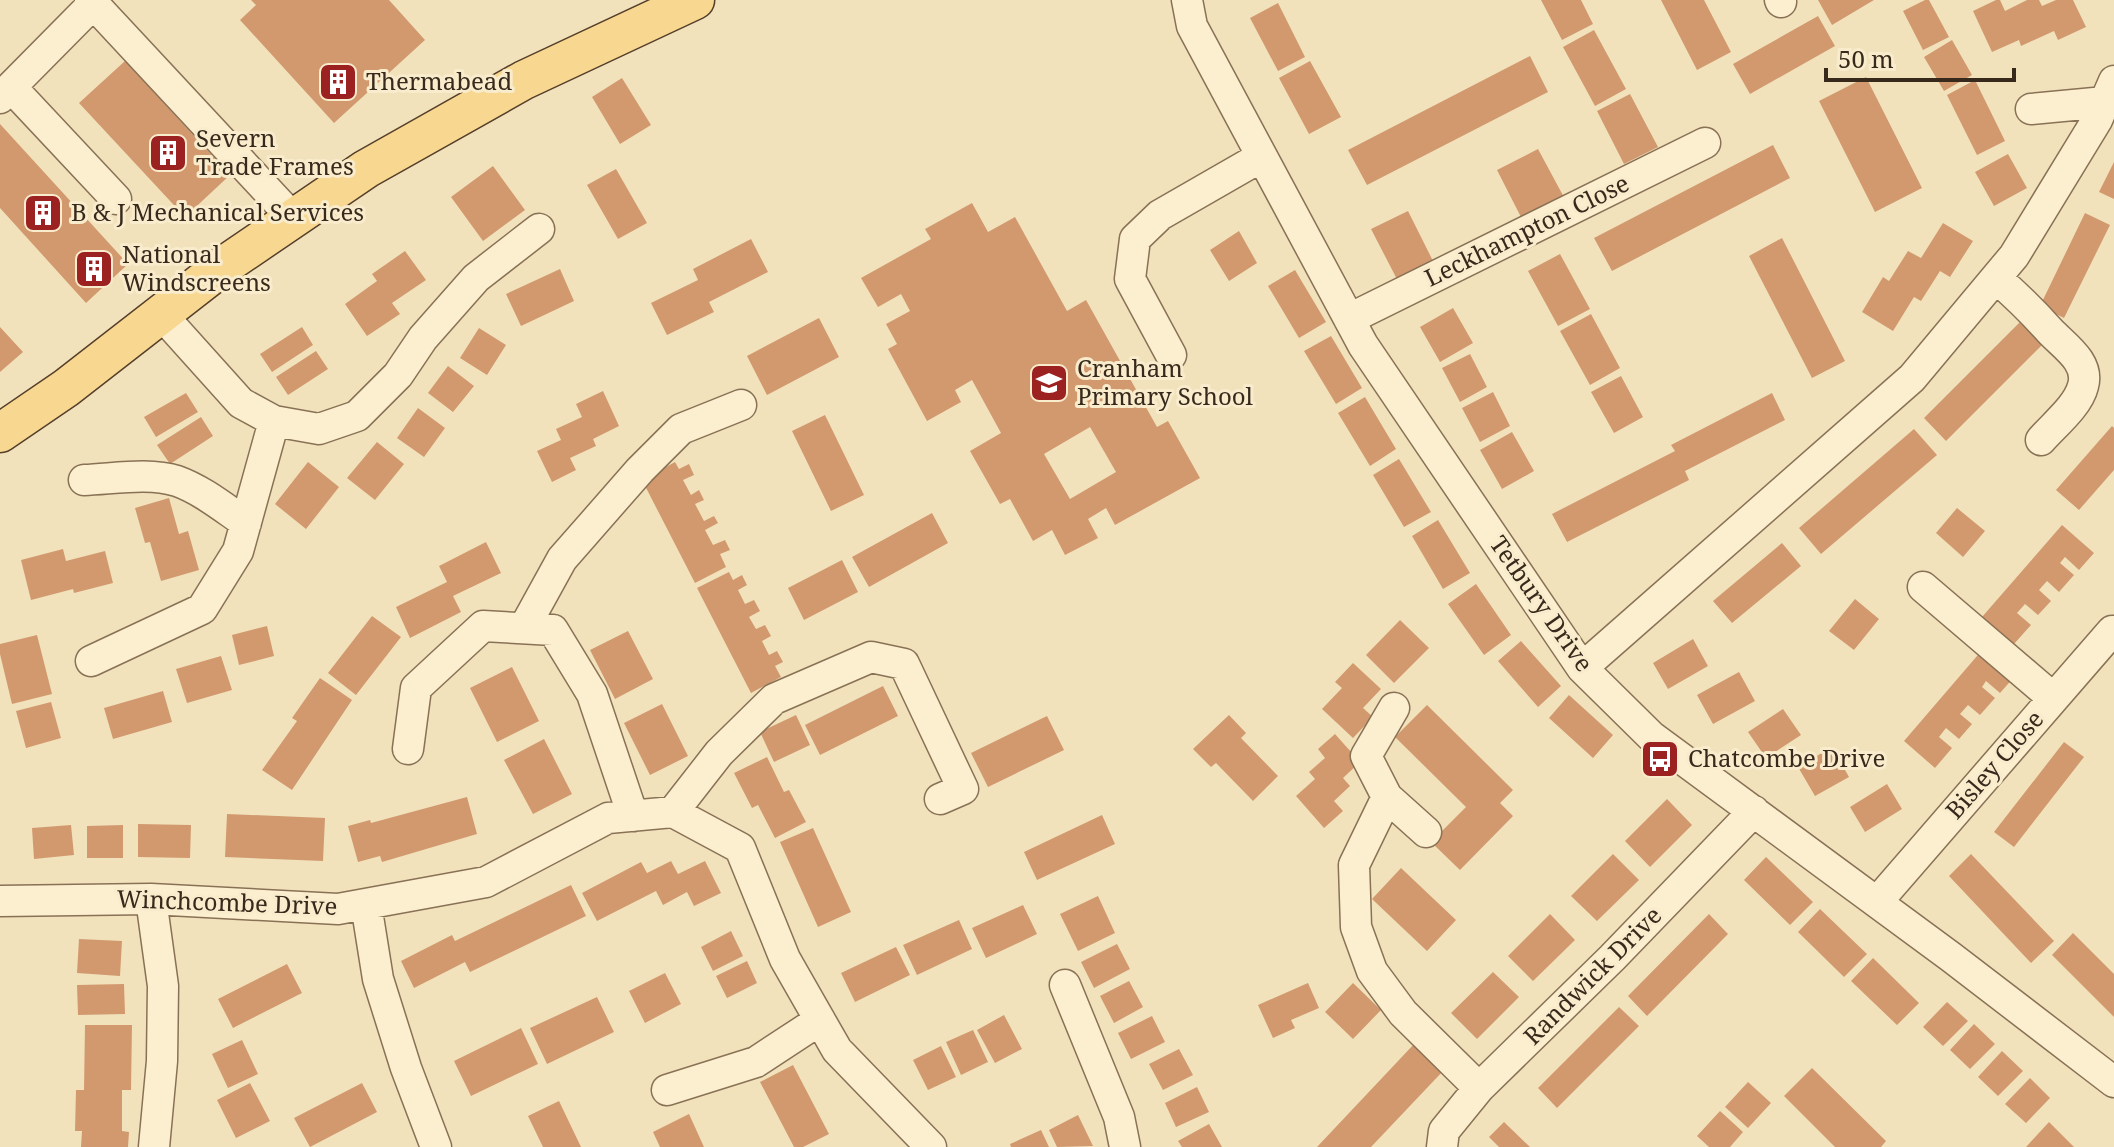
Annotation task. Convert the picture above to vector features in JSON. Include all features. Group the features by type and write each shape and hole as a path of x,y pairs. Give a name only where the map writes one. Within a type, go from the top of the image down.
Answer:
{"main road":[{"path":"0,433 66,388 292,217 366,169 437,126 524,80 695,0"}],"street":[{"name":"Tetbury Drive","path":"1187,0 1192,26 1363,345 1582,668 1651,736 2114,1082"},
{"path":"116,199 5,92 92,2 292,217"},
{"path":"2031,109 2109,91"},
{"path":"1582,668 1912,378 2014,256 2090,132 2109,91"},
{"name":"Leckhampton Close","path":"1349,319 1705,143"},
{"path":"1171,355 1130,279 1135,239 1160,215 1261,157"},
{"path":"161,314 241,403 274,421 319,429 357,416 398,375 423,338 476,278 539,229"},
{"path":"1997,279 2038,314 2079,360 2083,371 2084,386 2041,440"},
{"path":"524,628 562,559 640,470 681,429 741,405"},
{"path":"91,661 202,609 238,551 274,421"},
{"path":"84,480 149,477 174,480 194,488 246,523"},
{"path":"1923,587 2053,698"},
{"path":"408,749 416,688 483,626 553,630 592,694 633,816"},
{"name":"Bisley Close","path":"1877,902 2114,632"},
{"path":"931,1147 837,1050 785,959 740,848 673,812 719,753 774,699 871,657 904,664 919,692 963,789 940,799"},
{"path":"1394,708 1366,756 1387,797 1426,832"},
{"path":"1387,797 1354,865 1356,927 1372,971 1403,1013 1479,1088"},
{"name":"Randwick Drive","path":"1442,1147 1444,1131 1479,1088 1612,958 1754,811"},
{"name":"Winchcombe Drive","path":"0,901 151,899 338,909 486,882 608,818 673,812"},
{"path":"151,899 163,986 162,1061 154,1147"},
{"path":"366,904 378,979 406,1068 436,1147"},
{"path":"1065,985 1119,1117 1125,1147"},
{"path":"667,1090 756,1062 820,1020"}],"building":[{"name":"Thermabead","path":"251,0 389,0 425,40 334,123 240,20 256,5"},
{"path":"1541,0 1581,0 1593,24 1562,40"},
{"path":"1661,0 1704,0 1731,52 1697,70"},
{"path":"1818,0 1874,0 1832,25"},
{"path":"1929,0 1949,37 1923,50 1903,11"},
{"path":"2000,0 2005,11 2027,0 2039,0 2042,6 2056,0 2073,0 2086,27 2058,40 2054,31 2021,46 2019,40 1992,52 1973,11"},
{"path":"1278,3 1305,57 1278,71 1250,18"},
{"path":"1818,16 1835,46 1750,94 1733,64"},
{"path":"1594,30 1626,89 1595,106 1563,47"},
{"path":"1952,40 1972,75 1944,91 1924,57"},
{"path":"1530,56 1548,92 1367,185 1348,150"},
{"path":"125,61 230,175 185,217 79,103"},
{"path":"1310,61 1341,117 1309,134 1279,78"},
{"path":"1866,77 1922,188 1875,212 1819,101"},
{"path":"622,78 651,125 620,144 592,97"},
{"path":"1975,80 2005,141 1977,155 1947,95"},
{"path":"1630,94 1658,147 1624,164 1597,111"},
{"path":"0,124 128,264 86,303 0,208"},
{"path":"1773,145 1790,178 1612,271 1594,238"},
{"path":"1538,149 1566,201 1524,223 1497,170"},
{"path":"2008,154 2027,188 1994,206 1975,172"},
{"path":"2114,162 2114,199 2099,192"},
{"path":"493,166 525,210 483,241 451,197"},
{"path":"616,169 647,223 618,239 587,185"},
{"path":"972,203 988,232 1015,217 1067,311 1086,300 1157,427 1168,421 1200,478 1115,525 1106,508 1088,519 1098,538 1065,555 1052,530 1033,541 1010,499 1000,504 970,451 1001,433 972,380 955,390 961,402 927,421 888,349 897,344 886,324 910,311 901,294 878,307 861,278 931,239 925,229","holes":["1090,427 1116,472 1070,499 1044,454"]},
{"path":"1408,211 1436,267 1400,285 1371,229"},
{"path":"2085,213 2110,225 2064,318 2040,306"},
{"path":"1943,223 1973,241 1950,277 1940,271 1921,301 1914,297 1893,331 1862,312 1883,277 1889,281 1908,251 1921,258"},
{"path":"1239,231 1257,263 1229,281 1210,250"},
{"path":"1782,238 1845,361 1812,378 1749,256"},
{"path":"751,239 768,272 709,302 714,312 667,335 651,303 698,280 693,269"},
{"path":"405,251 426,280 392,303 400,314 367,336 345,304 377,281 372,274"},
{"path":"1560,254 1590,309 1558,326 1528,271"},
{"path":"560,269 574,301 521,326 506,294"},
{"path":"1295,270 1326,322 1299,338 1268,286"},
{"path":"1453,308 1473,343 1440,362 1420,327"},
{"path":"1591,314 1620,368 1590,385 1560,331"},
{"path":"819,318 839,357 767,395 747,356"},
{"path":"2023,319 2046,341 1946,441 1924,418"},
{"path":"0,327 23,352 0,372"},
{"path":"302,327 313,345 272,372 260,354"},
{"path":"479,328 506,345 487,375 460,358"},
{"path":"1331,336 1362,388 1336,404 1304,351"},
{"path":"316,351 328,369 288,395 276,377"},
{"path":"1470,354 1487,387 1460,402 1442,368"},
{"path":"448,366 474,386 453,412 428,393"},
{"path":"1621,376 1643,417 1614,433 1591,392"},
{"path":"603,391 619,426 593,439 596,446 570,458 576,470 552,482 537,451 561,440 556,429 582,417 576,404"},
{"path":"1493,392 1510,426 1480,442 1462,408"},
{"path":"186,393 198,412 156,437 144,417"},
{"path":"1772,393 1785,420 1685,471 1689,480 1567,542 1552,514 1675,451 1671,445"},
{"path":"1365,397 1396,449 1370,466 1338,413"},
{"path":"418,408 445,428 424,457 397,438"},
{"path":"825,415 864,495 831,511 792,431"},
{"path":"201,417 213,436 170,464 157,445"},
{"path":"2112,426 2114,470 2079,510 2056,490"},
{"path":"1914,429 1937,455 1821,554 1799,528"},
{"path":"1512,432 1534,471 1502,489 1480,450"},
{"path":"377,442 404,464 375,500 347,478"},
{"path":"1399,459 1431,512 1404,527 1373,475"},
{"path":"308,462 339,487 306,529 275,504"},
{"path":"675,462 679,469 689,464 694,475 683,480 691,495 699,490 704,500 695,504 704,521 714,516 718,523 705,530 713,545 725,540 730,550 720,554 726,567 695,583 642,480"},
{"path":"169,498 179,534 188,531 199,570 161,581 150,542 145,543 135,508"},
{"path":"1957,508 1985,531 1963,557 1936,533"},
{"path":"932,513 948,543 869,587 852,557"},
{"path":"1438,520 1470,573 1443,589 1412,536"},
{"path":"2062,525 2094,553 2079,570 2065,557 2060,563 2074,575 2059,592 2047,581 2039,590 2051,601 2038,615 2025,604 2017,613 2031,625 2014,644 1982,617"},
{"path":"486,542 501,573 453,596 461,612 410,638 396,607 447,582 439,566"},
{"path":"1782,543 1801,566 1732,623 1713,601"},
{"path":"63,549 66,561 105,551 113,583 31,600 21,560"},
{"path":"842,560 858,592 804,620 788,588"},
{"path":"729,572 733,580 742,575 747,585 738,590 745,604 754,600 760,611 749,617 756,629 765,625 771,636 762,641 769,655 777,651 783,662 775,666 781,677 751,693 697,588"},
{"path":"1476,584 1511,635 1484,655 1448,604"},
{"path":"1855,599 1879,619 1854,650 1829,631"},
{"path":"372,616 401,637 356,695 328,673"},
{"path":"1400,620 1429,648 1394,683 1366,655"},
{"path":"267,626 274,656 239,665 232,635"},
{"path":"628,631 653,679 615,699 590,650"},
{"path":"37,635 52,694 12,704 0,644"},
{"path":"1693,639 1708,666 1668,689 1653,663"},
{"path":"1521,641 1561,686 1538,707 1498,661"},
{"path":"1983,649 2015,676 2000,693 1986,681 1982,687 1995,698 1980,715 1968,705 1960,714 1972,724 1959,739 1946,728 1939,737 1952,748 1935,768 1904,741"},
{"path":"221,656 232,690 187,703 176,669"},
{"path":"1353,663 1381,689 1363,708 1373,717 1353,738 1322,709 1342,688 1335,682"},
{"path":"512,667 539,721 497,742 470,688"},
{"path":"1739,672 1755,701 1713,724 1697,695"},
{"path":"320,678 352,700 292,790 262,770 297,721 292,718"},
{"path":"883,686 898,716 820,755 805,725"},
{"path":"163,691 172,722 113,739 104,708"},
{"path":"1569,695 1613,735 1593,758 1549,718"},
{"path":"51,702 61,738 26,748 16,711"},
{"path":"662,704 688,756 650,775 624,723"},
{"path":"1427,705 1513,790 1500,803 1513,816 1460,870 1431,842 1466,807 1395,737"},
{"path":"1783,709 1801,735 1766,758 1748,732"},
{"path":"796,715 810,745 774,762 760,732"},
{"path":"1229,715 1246,733 1241,738 1278,776 1253,801 1216,763 1211,767 1193,749"},
{"path":"1047,716 1064,750 988,787 971,753"},
{"path":"1335,734 1360,762 1343,778 1350,786 1334,801 1343,811 1324,828 1296,796 1315,779 1309,772 1325,758 1318,749"},
{"path":"544,739 572,794 533,814 504,760"},
{"path":"2064,742 2084,757 2014,847 1994,832"},
{"path":"1832,747 1849,777 1815,796 1798,767"},
{"path":"767,757 784,792 789,790 806,822 775,838 758,805 752,808 734,773"},
{"path":"1887,784 1902,809 1865,832 1850,807"},
{"path":"467,797 477,834 382,862 380,856 358,862 348,826 370,820 371,823"},
{"path":"1667,799 1692,825 1650,867 1625,841"},
{"path":"227,814 325,818 323,861 225,857"},
{"path":"1102,815 1115,844 1037,880 1024,852"},
{"path":"138,824 191,825 190,858 138,857"},
{"path":"71,825 74,855 34,859 32,828"},
{"path":"123,825 123,858 87,858 87,826"},
{"path":"813,828 851,912 818,927 780,842"},
{"path":"1613,854 1639,880 1597,921 1571,896"},
{"path":"1971,854 2054,941 2031,963 1949,876"},
{"path":"1766,857 1813,902 1790,925 1744,880"},
{"path":"671,861 678,874 705,861 721,893 694,906 687,892 663,905 656,891 597,921 582,893 641,862 647,873"},
{"path":"1401,868 1456,920 1427,951 1372,899"},
{"path":"571,885 586,916 470,972 465,962 414,988 401,961 452,935 455,941"},
{"path":"1098,896 1115,933 1078,951 1060,914"},
{"path":"1023,905 1037,934 986,958 972,928"},
{"path":"1820,909 1867,954 1844,977 1798,932"},
{"path":"1550,914 1575,940 1533,981 1508,956"},
{"path":"1709,914 1728,934 1647,1016 1628,996"},
{"path":"959,920 972,949 917,975 903,945"},
{"path":"731,931 743,956 713,971 701,947"},
{"path":"2073,933 2114,974 2114,1017 2052,955"},
{"path":"79,939 122,941 120,976 77,973"},
{"path":"1117,944 1130,969 1094,988 1081,962"},
{"path":"896,947 910,975 855,1002 841,973"},
{"path":"1873,958 1919,1003 1897,1025 1851,981"},
{"path":"747,961 757,983 727,998 716,976"},
{"path":"287,964 302,993 233,1028 218,999"},
{"path":"1493,972 1519,997 1477,1039 1451,1013"},
{"path":"665,973 681,1004 645,1023 629,991"},
{"path":"1129,981 1143,1007 1114,1023 1100,996"},
{"path":"1308,983 1319,1008 1291,1020 1295,1028 1273,1038 1258,1005"},
{"path":"1353,983 1381,1010 1353,1039 1325,1012"},
{"path":"124,984 125,1014 78,1015 77,985"},
{"path":"597,997 614,1032 547,1064 530,1028"},
{"path":"1947,1002 1968,1021 1943,1046 1923,1027"},
{"path":"1619,1007 1639,1026 1557,1108 1538,1088"},
{"path":"1004,1015 1022,1049 995,1063 977,1030"},
{"path":"1152,1016 1165,1042 1131,1059 1118,1033"},
{"path":"1974,1024 1995,1044 1970,1069 1950,1050"},
{"path":"85,1025 132,1025 131,1090 122,1090 122,1131 129,1132 128,1147 81,1147 82,1131 75,1131 76,1090 84,1090"},
{"path":"521,1028 538,1064 471,1096 454,1061"},
{"path":"973,1030 988,1062 961,1075 946,1042"},
{"path":"242,1040 258,1074 228,1088 212,1054"},
{"path":"1415,1043 1444,1070 1371,1147 1317,1147"},
{"path":"941,1046 956,1077 928,1090 913,1060"},
{"path":"1179,1049 1193,1075 1163,1090 1149,1064"},
{"path":"2002,1051 2023,1071 1998,1096 1978,1077"},
{"path":"793,1065 829,1134 803,1147 794,1147 760,1082"},
{"path":"1812,1068 1886,1141 1881,1147 1835,1147 1784,1096"},
{"path":"2030,1078 2050,1098 2026,1123 2005,1104"},
{"path":"1748,1082 1771,1103 1748,1128 1725,1107"},
{"path":"250,1083 270,1121 236,1138 217,1100"},
{"path":"362,1083 377,1112 310,1147 294,1118"},
{"path":"1197,1087 1209,1112 1176,1127 1165,1103"},
{"path":"559,1101 581,1147 543,1147 528,1116"},
{"path":"1720,1111 1743,1132 1730,1147 1709,1147 1697,1136"},
{"path":"689,1114 704,1147 660,1147 653,1132"},
{"path":"1078,1115 1093,1146 1057,1147 1049,1130"},
{"path":"1504,1122 1530,1147 1499,1147 1489,1137"},
{"path":"2049,1122 2074,1147 2026,1147"},
{"path":"1209,1124 1222,1147 1182,1147 1178,1141"},
{"path":"1041,1130 1049,1147 1011,1147 1010,1144"}],"place":[{"name":"Thermabead","path":"338,82"},
{"name":"Severn Trade Frames","path":"168,153"},
{"name":"B & J Mechanical Services","path":"43,213"},
{"name":"National Windscreens","path":"94,269"},
{"name":"Cranham Primary School","path":"1049,383"},
{"name":"Chatcombe Drive","path":"1660,759"}]}
